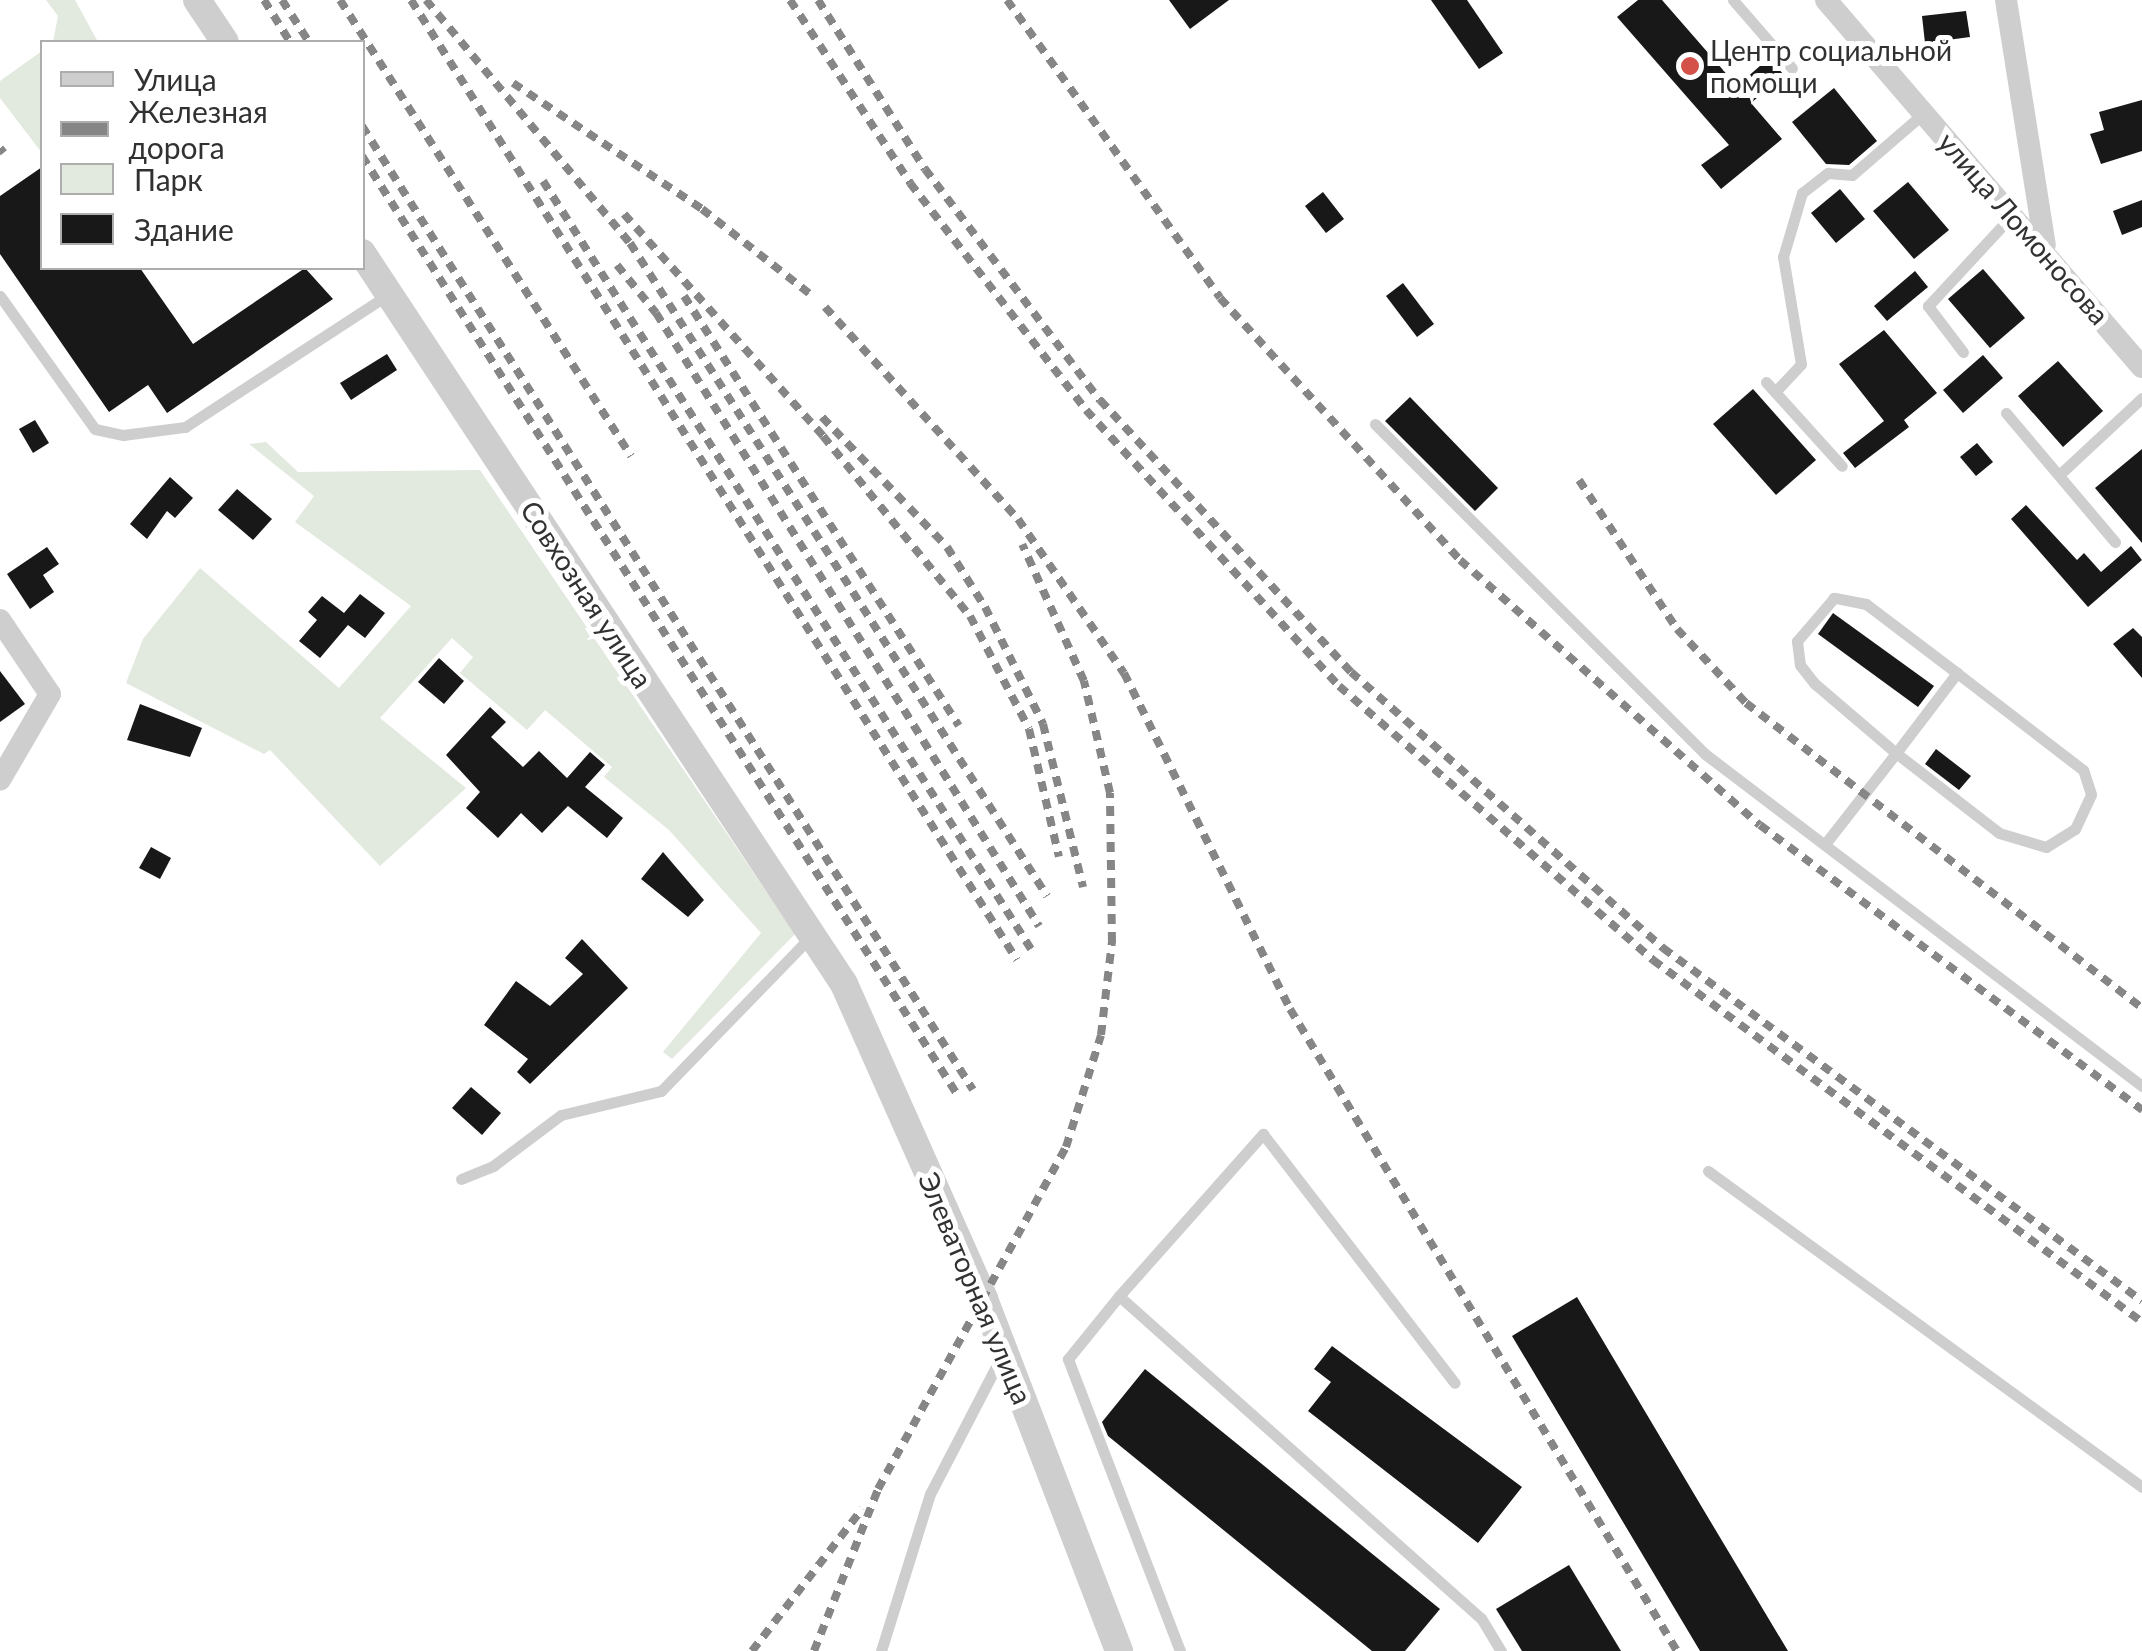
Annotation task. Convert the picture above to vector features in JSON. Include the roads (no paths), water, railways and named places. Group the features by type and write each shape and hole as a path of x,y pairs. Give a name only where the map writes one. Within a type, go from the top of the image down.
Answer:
{"street":[{"path":"197,0 224,40"},
{"name":"улица Ломоносова","path":"1826,0 2045,246 2142,367"},
{"path":"2006,0 2045,246"},
{"name":"Совхозная улица","path":"365,258 812,934"},
{"path":"0,620 50,694 0,780"},
{"name":"Элеваторная улица","path":"812,934 844,984 1004,1350 1119,1651"}],"lane":[{"path":"1741,3 1792,68"},
{"path":"1776,392 1800,364 1783,257 1802,193 1828,173 1852,175 1925,112"},
{"path":"1963,352 1928,306 2014,213"},
{"path":"0,296 95,428 122,435 185,427 389,294"},
{"path":"1766,382 1842,466"},
{"path":"2059,476 2142,398"},
{"path":"2006,412 2115,542"},
{"path":"1375,424 1705,754 2142,1086"},
{"path":"1848,598 1957,674 2083,770 2091,794 2075,828 2061,844 2015,842 1896,754 1805,674 1796,652 1802,630 1822,605 1848,598"},
{"path":"1825,844 1957,674"},
{"path":"461,1179 493,1166 561,1115 661,1091 812,934"},
{"path":"1180,1651 1068,1359 1263,1134 1455,1382"},
{"path":"1708,1171 2142,1487"},
{"path":"1119,1296 1481,1618 1500,1651"},
{"path":"881,1651 930,1494 1004,1350"}],"railway":[{"path":"264,0 289,40"},
{"path":"282,0 308,40"},
{"path":"340,0 631,456"},
{"path":"411,0 1017,960"},
{"path":"426,0 630,243 1047,896"},
{"path":"790,0 910,183 1086,410 1339,686 1653,960 2142,1322"},
{"path":"818,0 925,169 1100,400 1351,672 1663,948 2142,1301"},
{"path":"1007,0 1220,298 1460,560 1760,825 2142,1110"},
{"path":"513,83 702,209 814,297"},
{"path":"365,131 973,1090"},
{"path":"0,148 4,153"},
{"path":"365,161 958,1096"},
{"path":"543,181 1031,949"},
{"path":"624,214 823,436 970,616 1029,729 1059,857"},
{"path":"617,265 656,313 1039,926"},
{"path":"684,296 959,726"},
{"path":"825,307 1018,519 1124,673 1290,1009 1677,1651"},
{"path":"822,417 947,547 985,607 1043,724 1083,887"},
{"path":"1579,480 1677,629 1746,703 2142,1008"},
{"path":"814,1651 878,1489 1066,1147 1101,1035 1112,942 1110,793 1084,681 1022,544"},
{"path":"752,1651 862,1509"}],"place":[{"name":"Центр социальной помощи","path":"1690,66"}]}
